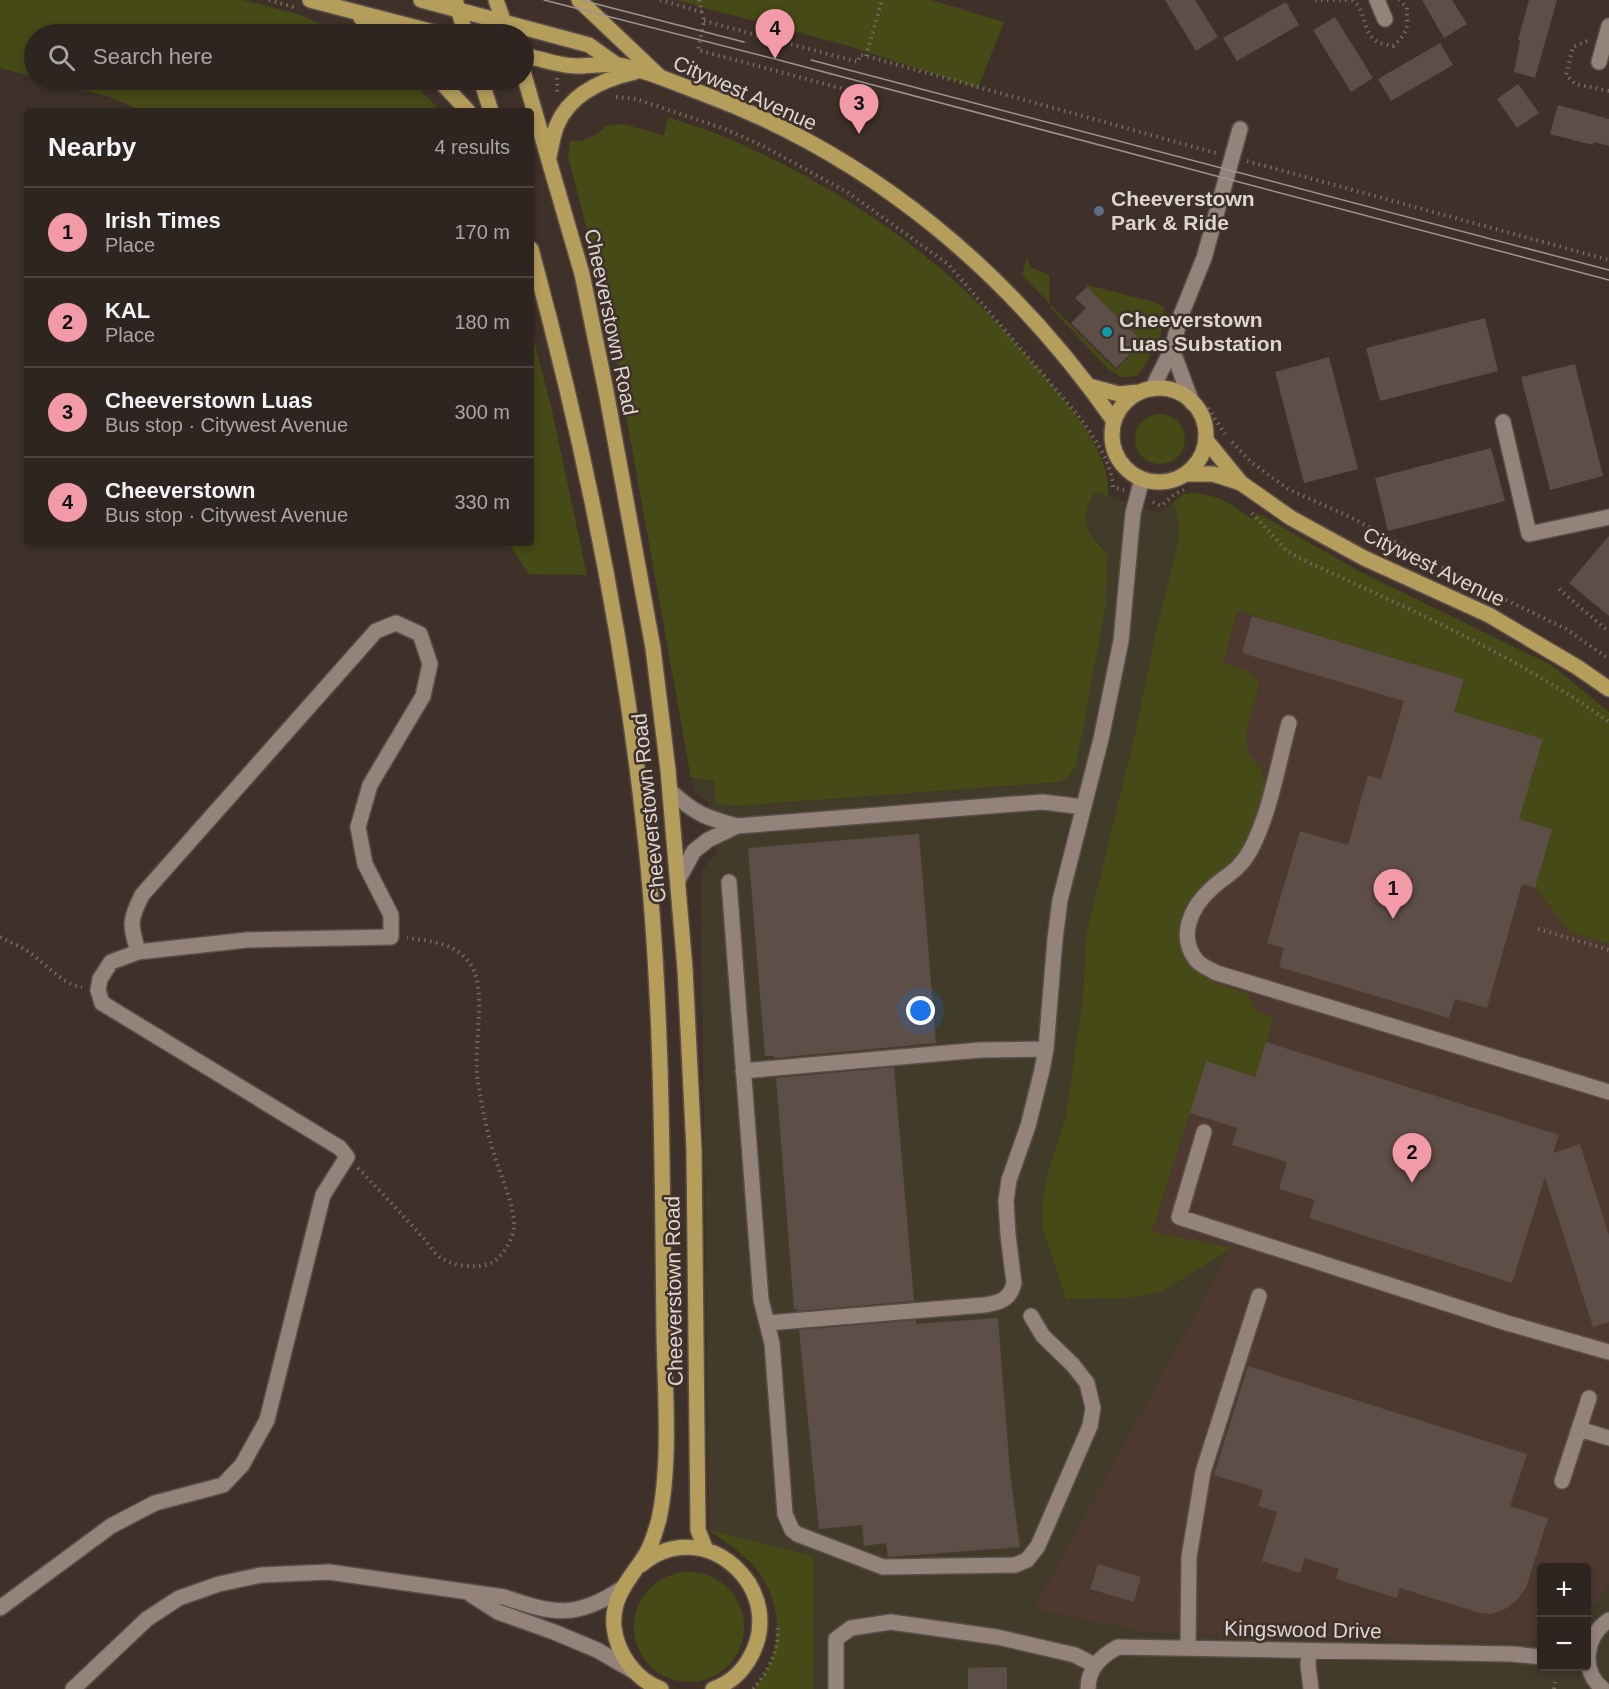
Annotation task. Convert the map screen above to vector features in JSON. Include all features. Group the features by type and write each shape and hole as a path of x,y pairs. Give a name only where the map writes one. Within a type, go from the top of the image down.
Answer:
{"main road":[{"path":"310,0 403,24"},
{"name":"Citywest Avenue","path":"421,0 456,5 497,24"},
{"path":"495,0 504,24"},
{"path":"579,0 662,79"},
{"path":"456,5 463,24"},
{"path":"349,10 371,24"},
{"name":"Citywest Avenue","path":"534,34 589,45 617,65"},
{"name":"Citywest Avenue","path":"534,57 574,66 617,65 662,79 759,117 866,175 910,205 996,280 1089,386 1114,421"},
{"path":"549,159 556,126 566,109 596,84 638,71"},
{"path":"448,90 465,108"},
{"path":"484,90 490,108"},
{"name":"Cheeverstown Road","path":"528,90 534,108"},
{"name":"Cheeverstown Road","path":"534,109 582,274 653,648 670,791 685,969 694,1150 698,1530 706,1550"},
{"name":"Cheeverstown Road","path":"534,261 595,510 632,732 644,827 653,930 662,1086 664,1489 658,1523 647,1553 621,1589 615,1608 614,1628 620,1652 635,1672 657,1688"},
{"path":"1089,386 1119,394 1146,390 1163,389 1199,402 1206,440 1199,459 1185,482 1157,482 1140,487 1114,449 1112,435 1114,421 1120,409 1129,399 1146,390"},
{"name":"Citywest Avenue","path":"1206,440 1241,483 1291,518 1364,558 1490,615 1609,689"},
{"name":"Citywest Avenue","path":"1185,482 1213,474 1241,483"},
{"name":"Cheeverstown Road","path":"632,1572 647,1559 666,1551 686,1547 706,1550 728,1560 747,1577 758,1600 761,1625 756,1649 742,1670 719,1688"}],"street":[{"path":"1377,0 1385,19"},
{"path":"1599,62 1609,26"},
{"path":"1146,390 1172,349 1181,315 1204,258 1240,129"},
{"path":"1172,349 1199,402"},
{"path":"1503,422 1529,534 1609,518"},
{"path":"768,1323 984,1305 1005,1300 1013,1289 1006,1201 1009,1180 1038,1091 1046,1049 1060,900 1101,739 1121,640 1133,513 1140,487"},
{"path":"0,1608 111,1526 155,1503 223,1485 242,1465 267,1420 323,1195 347,1157 340,1148 102,1003 98,990 100,979 111,962 138,952 247,940 391,937 391,915 365,864 358,827 370,785 423,696 430,664 420,633 396,623 376,631 142,895 130,926 138,952"},
{"path":"1288,723 1266,809 1250,851 1235,872 1212,887 1198,903 1188,922 1186,940 1198,962 1217,973 1609,1092"},
{"path":"670,791 702,816 737,826 1015,804 1053,803 1083,807"},
{"path":"678,880 694,851 708,840 737,826"},
{"path":"729,882 761,1299 772,1343 785,1512 792,1530 797,1534 883,1567 1016,1565 1027,1560 1038,1546 1090,1426 1093,1408 1087,1383 1073,1365 1043,1336 1031,1316"},
{"path":"743,1071 980,1050 1046,1049"},
{"path":"1204,1132 1179,1217 1507,1323 1609,1352"},
{"path":"1188,1648 1189,1557 1203,1472 1259,1296"},
{"path":"1562,1481 1589,1398"},
{"path":"1579,1429 1609,1438"},
{"path":"74,1689 147,1618 178,1598 219,1584 261,1575 329,1572 464,1590 504,1597 531,1606 558,1611 579,1610 602,1602 621,1589"},
{"path":"464,1590 498,1612 597,1650 635,1672"},
{"path":"1591,1641 1601,1625 1609,1620"},
{"path":"837,1689 836,1639 851,1628 891,1622 997,1637 1075,1655 1094,1665 1088,1681 1088,1689"},
{"name":"Kingswood Drive","path":"1094,1665 1103,1655 1118,1647 1512,1654 1537,1656"},
{"path":"1309,1651 1311,1689"},
{"path":"1590,1671 1603,1689"}],"path":[{"path":"660,0 702,12"},
{"path":"699,0 704,21 698,50 851,91"},
{"path":"866,56 882,0"},
{"path":"1315,0 1348,0"},
{"path":"704,21 858,62"},
{"path":"548,82 556,80"},
{"path":"605,81 616,97"},
{"path":"605,99 616,97 636,99 725,129 763,146 847,192 948,264 1077,414 1094,437 1112,474 1113,487 1140,487 1161,506 1185,482"},
{"path":"1199,402 1251,462 1288,489 1352,518 1461,578 1566,628 1609,659"},
{"path":"1245,508 1287,551 1297,557 1489,648 1539,676 1609,722"},
{"path":"1559,589 1609,632"},
{"path":"1538,929 1609,950"},
{"path":"347,1157 439,1257 457,1265 476,1266 493,1262 508,1246 514,1227 508,1195 483,1115 475,1066 479,987 469,962 450,947 438,942 391,937"},
{"path":"0,938 26,950 55,974 75,986 98,990"},
{"path":"753,1689 773,1659 778,1633 777,1622"},
{"path":"1554,1689 1555,1682"}],"shaded area":[{"path":"1096,492 1160,513 1174,501 1179,526 1176,552 1157,627 1134,738 1086,934 1083,996 1066,1115 1047,1176 1043,1199 1042,1227 1066,1299 1262,514 1571,708 1609,738 1609,1689 813,1689 814,1556 709,1530 701,882 703,871 718,853 706,830 709,803 696,793 691,779 714,781 736,806 1059,782 1108,552 1092,538 1087,523 1087,510"},
{"path":"1238,611 1464,679 1455,712 1543,739 1518,818 1552,829 1570,932 1609,944 1609,1582 1599,1601 1591,1607 1591,1563 1537,1563 1537,1639 1530,1642 1147,1632 1034,1609 1232,1248 1152,1233 1206,1061 1274,1017 1198,998 1176,966 1216,677"}],"green space":[{"path":"0,0 243,0 298,14 320,24 24,24 24,74 0,68"},
{"path":"675,0 931,0 1004,22 978,88 842,44"},
{"path":"83,90 420,90 438,108 134,108 110,97"},
{"path":"668,117 718,134 782,164 866,212 892,231 957,283 999,325 1062,397 1091,436 1104,466 1108,496 1096,492 1088,505 1086,516 1091,534 1108,552 1106,603 1076,766 1068,777 1059,782 736,806 716,803 714,781 691,778 606,303 568,156 570,141 580,141 596,135 606,126 623,124 664,135"},
{"path":"1027,257 1030,267 1049,275 1050,304 1022,275"},
{"path":"1084,284 1154,302 1164,307 1165,318 1158,344 1153,343 1147,362 1137,376 1121,377 1110,371 1050,307 1051,305 1116,370 1143,342"},
{"path":"534,341 551,406 587,575 529,574 510,546 534,546"},
{"path":"1155,414 1165,414 1178,421 1185,434 1185,444 1178,457 1165,464 1155,464 1146,460 1139,453 1135,444 1135,434 1139,425 1146,418"},
{"path":"1194,493 1225,501 1252,519 1257,513 1361,572 1553,666 1609,712 1609,944 1570,932 1535,888 1552,829 1518,819 1543,739 1454,712 1464,679 1238,611 1223,663 1249,672 1259,685 1246,735 1248,752 1268,785 1250,843 1236,860 1200,888 1190,907 1200,969 1215,983 1248,994 1258,1012 1274,1017 1255,1077 1206,1062 1152,1232 1232,1248 1161,1292 1126,1298 1066,1299 1042,1227 1043,1199 1047,1176 1066,1115 1083,996 1086,934 1176,552 1179,526 1174,501 1184,494"},
{"path":"709,1530 814,1556 813,1689 753,1689 763,1676 775,1647 777,1632 773,1602 754,1566 736,1549"},
{"path":"689,1572 710,1577 728,1588 739,1606 744,1627 739,1648 728,1666 710,1677 689,1682 668,1677 650,1666 639,1648 634,1627 639,1606 650,1588 668,1577"}],"building":[{"path":"1165,0 1195,0 1218,37 1196,51"},
{"path":"1422,0 1452,0 1467,24 1444,38"},
{"path":"1529,0 1557,0 1535,78 1514,72 1520,41 1518,40"},
{"path":"1286,2 1299,25 1237,61 1223,38"},
{"path":"1335,17 1373,78 1351,92 1313,30"},
{"path":"1440,43 1453,65 1391,101 1378,79"},
{"path":"1518,84 1539,113 1517,128 1497,99"},
{"path":"1558,105 1609,119 1609,146 1594,142 1593,145 1550,134"},
{"name":"Cheeverstown Luas Substation","path":"1087,287 1143,342 1116,368 1071,323 1086,308 1075,298"},
{"path":"1485,318 1498,371 1380,401 1366,348"},
{"path":"1329,357 1358,469 1304,483 1275,372"},
{"path":"1575,364 1603,476 1550,490 1521,377"},
{"path":"1491,448 1505,501 1388,531 1375,478"},
{"path":"1609,536 1609,616 1569,583"},
{"path":"1252,616 1464,679 1454,712 1543,739 1519,819 1552,829 1535,888 1522,884 1487,1008 1455,999 1449,1018 1279,967 1284,948 1267,943 1300,831 1348,845 1368,775 1381,779 1404,701 1242,653"},
{"path":"919,834 936,1043 775,1058 765,1056 748,848"},
{"path":"1266,1042 1559,1135 1553,1153 1580,1144 1609,1235 1609,1322 1593,1327 1545,1177 1512,1283 1309,1218 1315,1200 1279,1189 1287,1162 1232,1145 1237,1128 1190,1113 1206,1061 1255,1077"},
{"path":"894,1067 914,1301 797,1311 794,1309 776,1078"},
{"path":"998,1318 1010,1472 1020,1547 888,1557 886,1543 864,1546 862,1525 819,1529 799,1330 916,1320 916,1324"},
{"path":"1248,1366 1527,1454 1510,1506 1548,1518 1526,1588 1517,1600 1505,1609 1491,1614 1476,1612 1400,1588 1397,1598 1336,1579 1339,1569 1305,1558 1300,1573 1262,1561 1277,1512 1258,1506 1263,1490 1214,1475"},
{"path":"1098,1564 1141,1577 1134,1602 1090,1589"},
{"path":"1007,1667 1007,1689 968,1689 968,1668"}],"tram line":[{"path":"544,0 1609,280"},
{"path":"581,0 744,42"},
{"path":"811,60 1609,270"}],"place":[{"name":"Cheeverstown","path":"775,59"},
{"name":"Cheeverstown Luas","path":"859,134"},
{"name":"Cheeverstown Park & Ride","path":"1099,211"},
{"name":"Cheeverstown Luas Substation","path":"1107,332"},
{"name":"Irish Times","path":"1393,919"},
{"name":"KAL","path":"1412,1183"}]}
